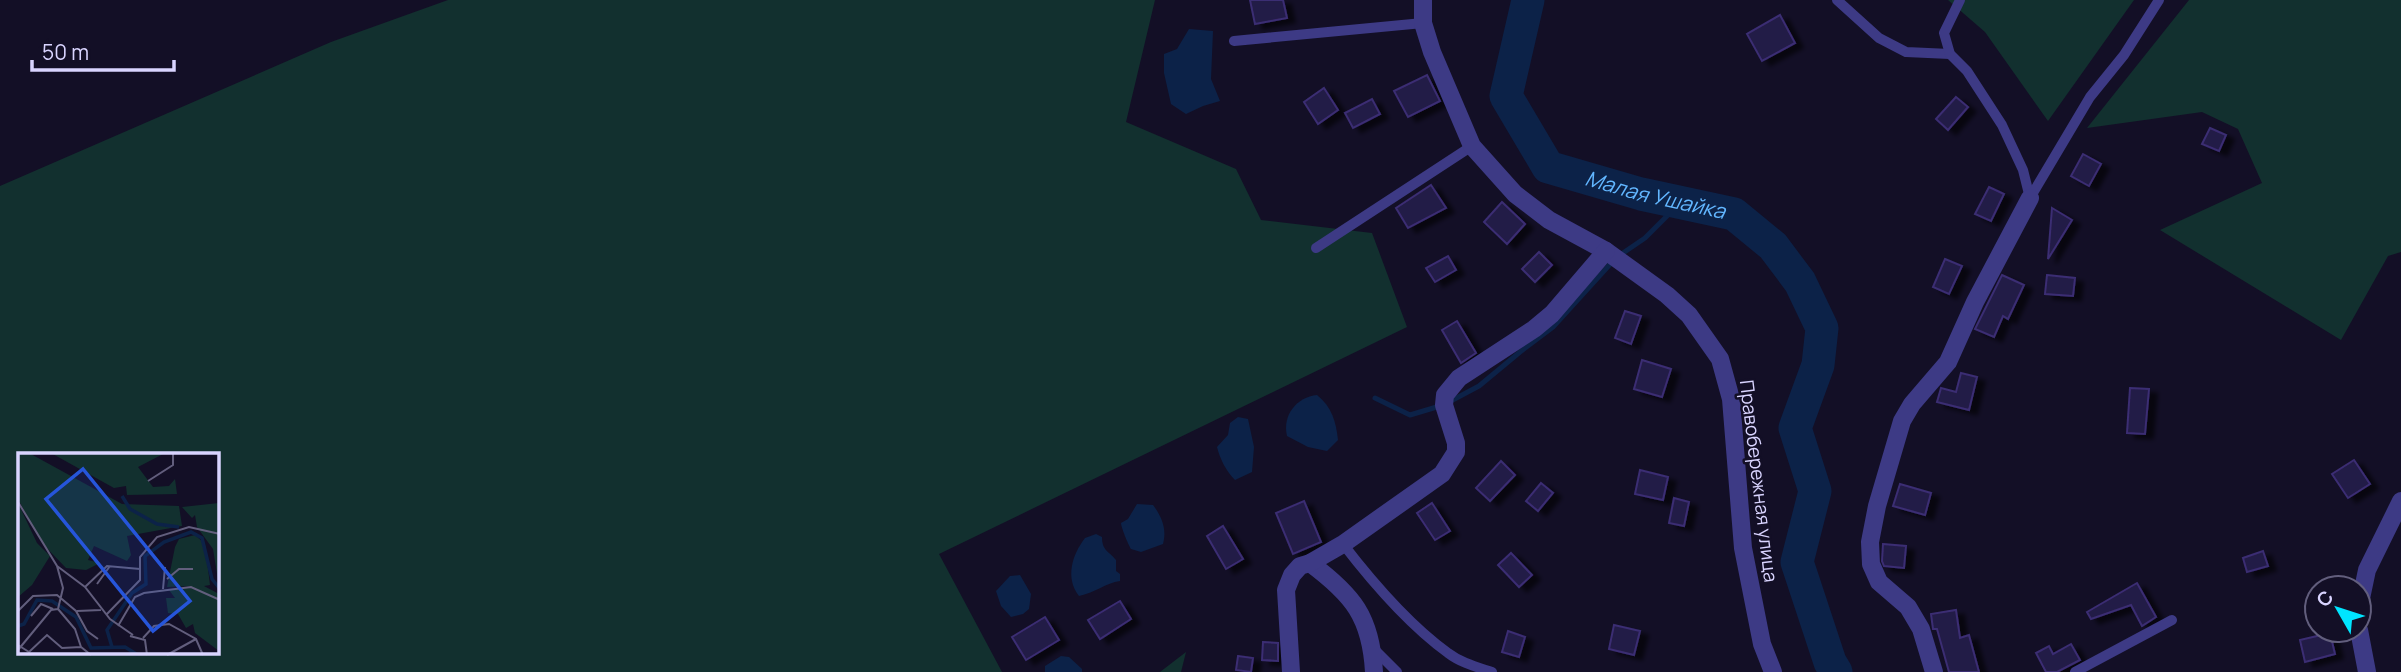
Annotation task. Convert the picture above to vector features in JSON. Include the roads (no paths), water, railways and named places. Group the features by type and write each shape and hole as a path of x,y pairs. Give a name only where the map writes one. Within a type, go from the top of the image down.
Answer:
{"street":[{"name":"Правобережная улица","path":"1423,0 1423,23 1432,52 1472,146 1515,194 1549,220 1606,251 1667,295 1689,315 1720,359 1731,399 1743,548 1762,644 1773,672"},
{"path":"1934,672 1921,629 1908,607 1879,582 1871,564 1870,542 1877,506 1902,421 1912,404 1948,362 1975,302 2030,198"},
{"path":"1291,672 1286,590 1292,575 1300,566 1343,544 1442,474 1456,452 1444,405 1445,395 1450,387 1459,377 1534,329 1552,314 1606,251"},
{"path":"2366,574 2401,501"},
{"path":"1310,563 1338,584 1361,614 1373,648 1374,672"},
{"path":"2362,644 2367,672"}],"lane":[{"path":"1837,0 1879,38 1906,52 1950,54"},
{"path":"1960,0 1944,33 1950,54 1967,71 2002,125 2023,170 2030,198"},
{"path":"2030,198 2090,97 2124,55 2160,0"},
{"path":"1234,40 1423,23"},
{"path":"1316,248 1472,146"},
{"path":"1343,544 1409,620 1449,654 1469,665 1492,672"},
{"path":"2075,672 2172,620"},
{"path":"1373,648 1397,672"}],"water":[{"path":"1189,29 1213,31 1211,79 1220,101 1186,114 1171,104 1164,73 1164,54 1177,49"},
{"path":"1317,395 1330,410 1337,433 1338,440 1327,451 1308,447 1287,436 1287,421 1293,408 1303,399"},
{"path":"1238,417 1248,419 1254,447 1252,472 1235,480 1224,465 1217,447 1228,435 1230,423"},
{"path":"1137,504 1153,505 1164,528 1163,544 1141,552 1131,549 1121,523 1128,519"},
{"path":"1096,534 1102,537 1105,548 1116,560 1120,581 1079,596 1072,582 1074,559 1085,538"},
{"path":"1020,575 1031,594 1029,609 1023,614 1011,617 1001,606 996,591 1010,576"},
{"path":"1061,656 1069,657 1082,672 1045,672 1045,666"}],"waterway":[{"name":"Малая Ушайка","path":"1528,0 1506,96 1548,167 1641,194 1734,214 1773,246 1800,282 1822,328 1818,365 1795,428 1815,491 1797,562 1830,662 1836,672"},
{"path":"1620,255 1645,238 1680,203"},
{"path":"1449,402 1479,386 1553,327 1613,261"},
{"path":"1375,398 1410,415 1440,406"}]}
